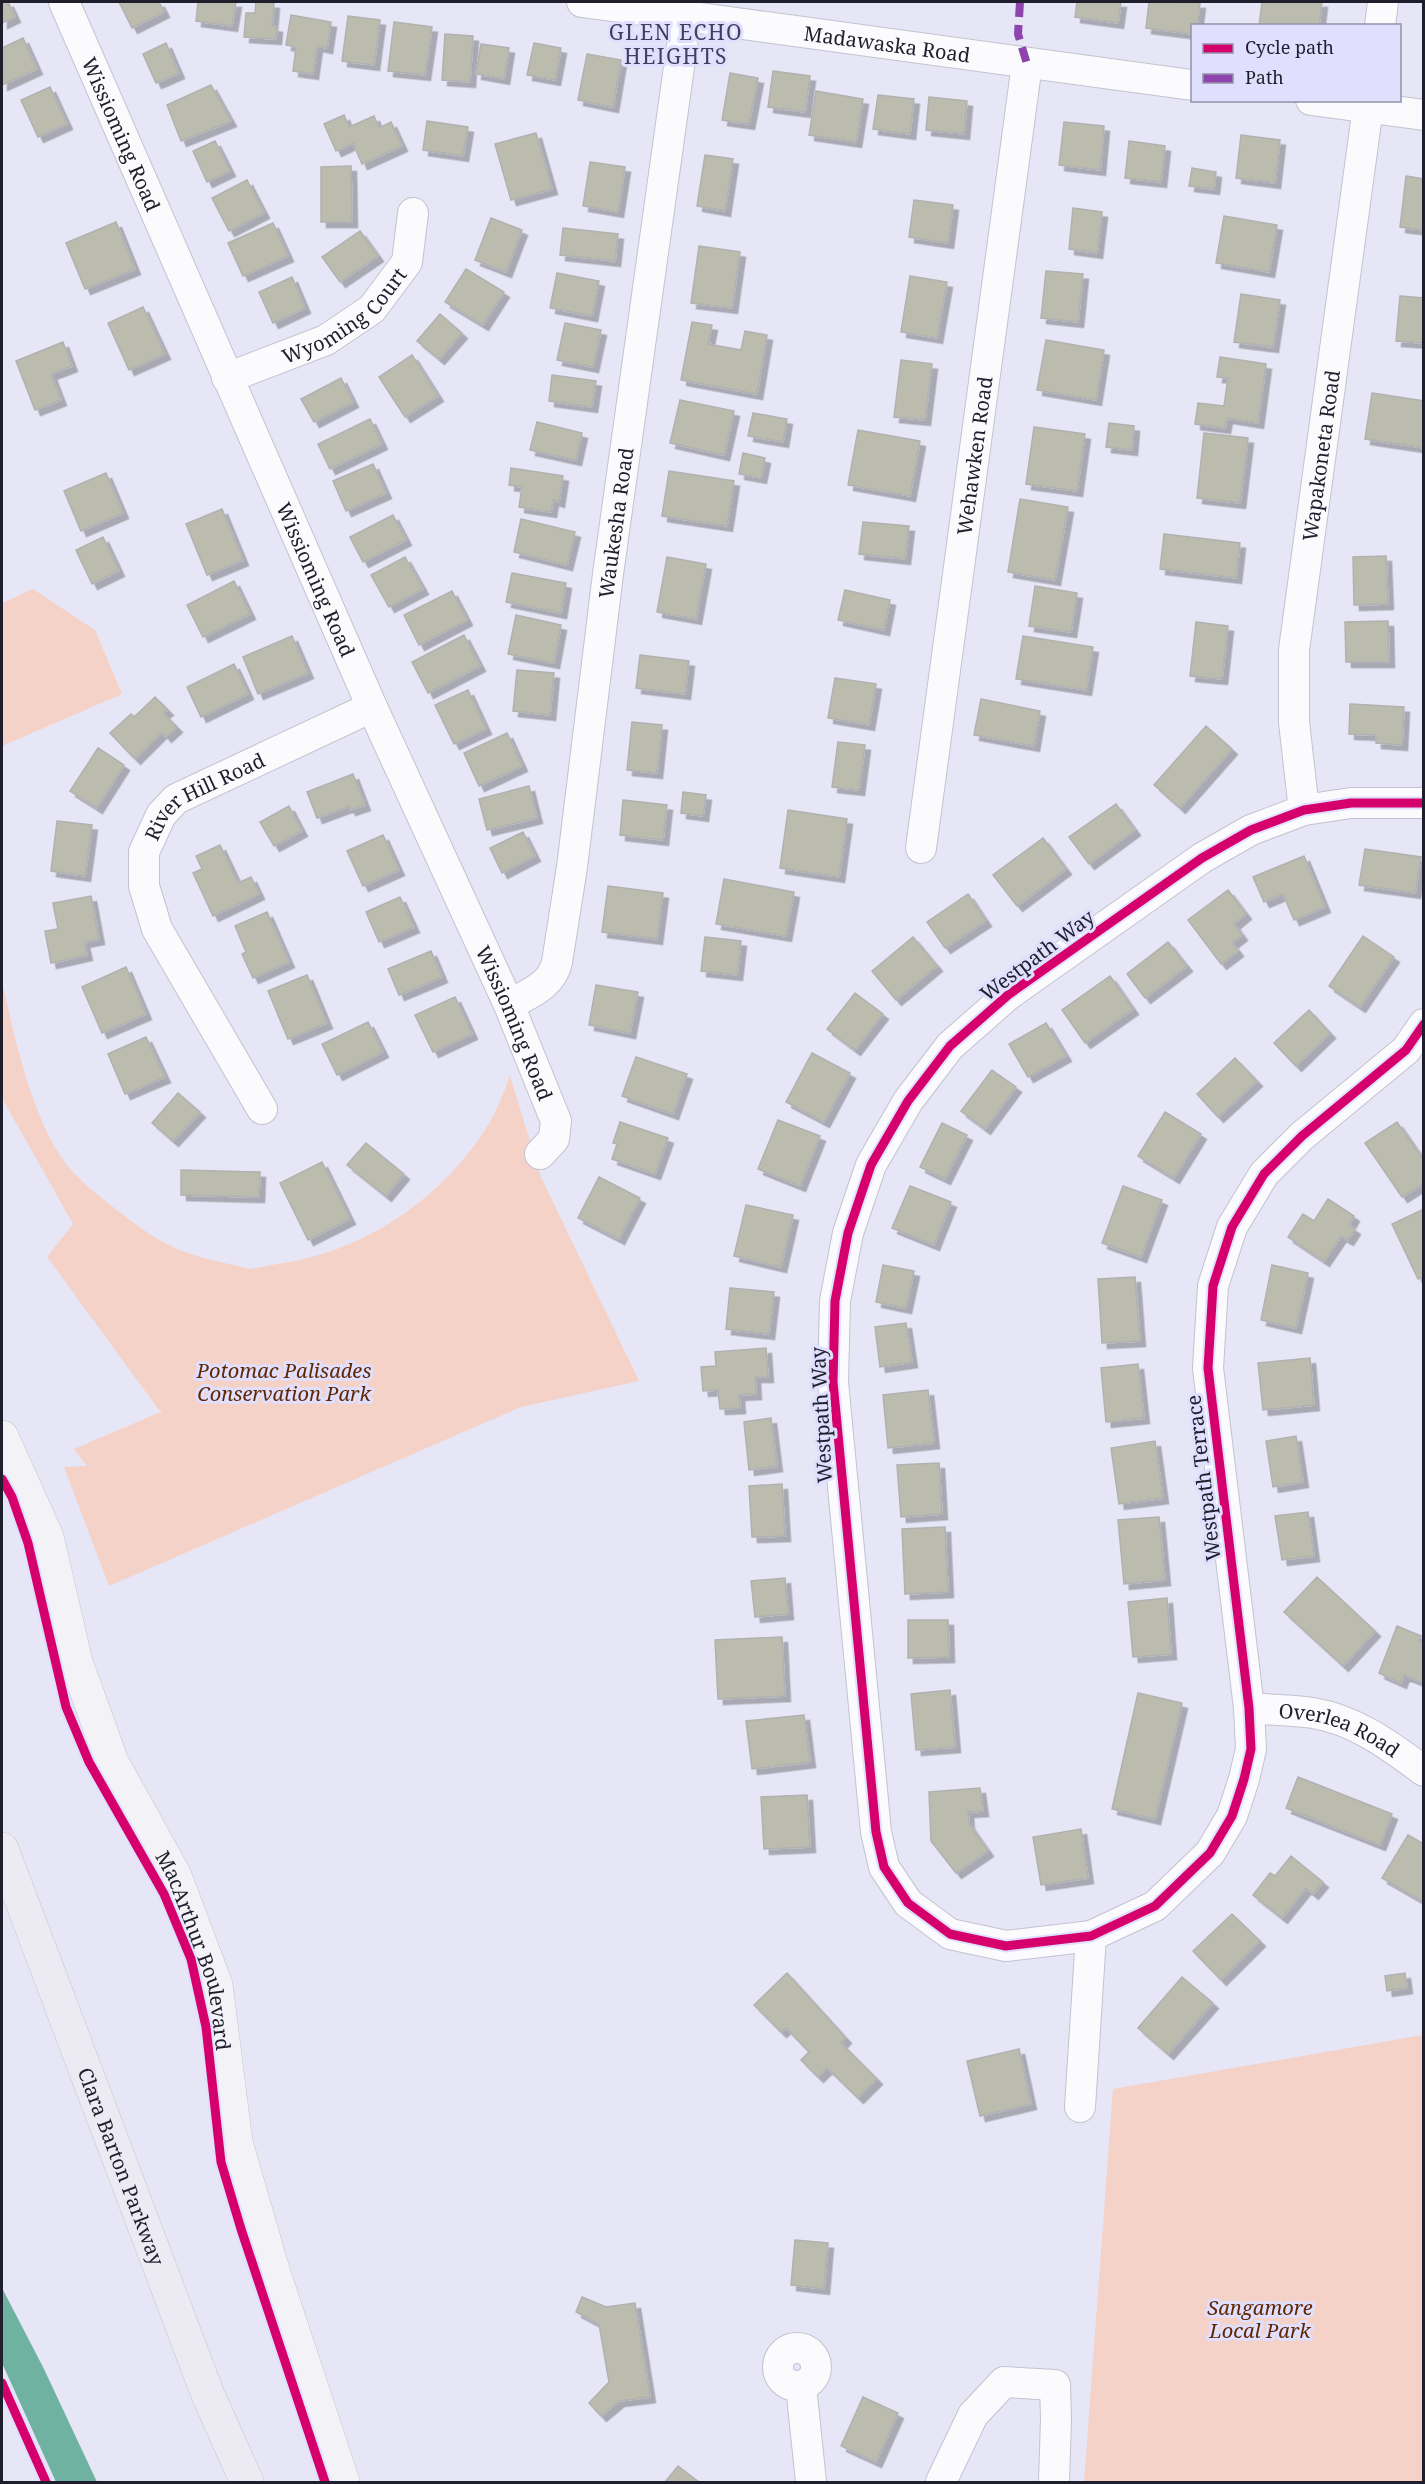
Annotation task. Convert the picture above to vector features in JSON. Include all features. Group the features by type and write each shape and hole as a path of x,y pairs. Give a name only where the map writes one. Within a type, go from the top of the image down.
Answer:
{"highway":[{"name":"Clara Barton Parkway","path":"2,1849 208,2395 247,2482"}],"main road":[{"name":"MacArthur Boulevard","path":"2,1437 47,1537 76,1662 112,1762 176,1876 216,1985 236,2142 272,2267 343,2482"}],"street":[{"name":"Wissioming Road","path":"64,2 372,707 509,1005 556,1121 554,1139 540,1154"},
{"name":"Madawaska Road","path":"582,2 1191,85"},
{"path":"1380,24 1383,2"},
{"name":"Waukesha Road","path":"509,1005 545,984 557,962 572,867 608,574 686,16"},
{"name":"Wehawken Road","path":"921,848 1027,64"},
{"path":"1340,102 1369,104 1424,115"},
{"name":"Wapakoneta Road","path":"1304,810 1294,722 1294,650 1369,104"},
{"name":"Wyoming Court","path":"227,378 326,340 372,309 407,262 413,213"},
{"name":"River Hill Road","path":"262,1108 157,928 144,886 144,852 161,815 176,799 372,707"},
{"name":"Westpath Way","path":"1091,1936 1006,1946 950,1934 908,1904 884,1867 876,1832 833,1382 835,1301 848,1233 871,1165 908,1101 950,1046 1008,995 1202,858 1251,830 1304,810 1351,803 1424,803"},
{"name":"Westpath Terrace","path":"1091,1936 1155,1906 1210,1853 1232,1816 1251,1749 1249,1708 1208,1368 1213,1286 1232,1227 1264,1174 1302,1136 1415,1058 1424,1024"},
{"name":"Overlea Road","path":"1249,1708 1315,1713 1355,1726 1387,1743 1424,1771"},
{"path":"1080,2108 1091,1936"},
{"path":"941,2482 973,2415 1004,2382 1055,2385 1054,2482"},
{"path":"801,2386 811,2482"}],"green space":[{"path":"33,589 95,630 122,694 2,746 2,603"},
{"name":"Potomac Palisades Conservation Park","path":"2,981 34,1102 55,1146 73,1172 118,1211 164,1242 197,1256 250,1269 301,1260 335,1250 385,1226 409,1210 451,1174 469,1153 493,1117 510,1076 541,1177 639,1381 521,1407 109,1586 64,1467 87,1466 74,1449 163,1411 159,1410 47,1257 73,1224 2,1098"},
{"name":"Sangamore Local Park","path":"1423,2035 1423,2482 1084,2482 1113,2089"}],"shaded area":[{"path":"2,2288 43,2367 97,2482 56,2482 2,2363"}],"building":[{"path":"2,2 8,2 15,17 2,23"},
{"path":"119,2 159,2 164,12 132,28"},
{"path":"198,2 236,2 232,26 196,21"},
{"path":"256,2 274,3 272,26 277,27 276,39 244,37 246,13 255,13"},
{"path":"1077,2 1121,2 1118,23 1075,17"},
{"path":"1149,2 1200,3 1197,24 1191,24 1191,34 1146,28"},
{"path":"1262,2 1322,2 1319,24 1259,24"},
{"path":"291,15 331,22 327,48 317,46 313,74 293,71 296,47 286,45"},
{"path":"348,16 380,20 374,65 342,61"},
{"path":"394,22 432,27 425,75 388,71"},
{"path":"445,34 473,36 470,82 442,80"},
{"path":"23,38 37,69 2,85 2,48"},
{"path":"166,43 179,73 156,83 143,54"},
{"path":"534,43 561,48 555,80 527,75"},
{"path":"481,44 509,48 504,79 476,74"},
{"path":"587,54 621,60 613,107 578,100"},
{"path":"773,71 810,76 805,112 768,107"},
{"path":"730,73 758,78 749,124 722,120"},
{"path":"211,85 231,121 181,141 167,105"},
{"path":"50,87 67,124 38,137 21,100"},
{"path":"816,91 863,99 856,142 809,135"},
{"path":"878,95 914,99 910,134 873,129"},
{"path":"929,97 967,101 964,134 926,130"},
{"path":"344,115 349,127 374,116 379,128 391,122 402,146 362,164 353,143 336,151 324,124"},
{"path":"427,121 468,127 463,156 423,150"},
{"path":"1064,122 1104,126 1100,170 1059,165"},
{"path":"536,133 552,189 511,200 495,144"},
{"path":"1241,135 1280,140 1275,183 1236,178"},
{"path":"215,141 230,171 207,182 193,151"},
{"path":"1129,141 1165,146 1161,182 1125,178"},
{"path":"705,155 733,159 725,211 697,206"},
{"path":"590,162 625,167 618,212 583,206"},
{"path":"351,166 352,222 321,222 321,167"},
{"path":"1192,168 1216,172 1214,189 1189,186"},
{"path":"1406,176 1424,179 1424,230 1400,227"},
{"path":"247,180 264,213 229,231 212,198"},
{"path":"914,200 953,205 948,243 909,237"},
{"path":"1073,208 1102,212 1097,253 1069,249"},
{"path":"1224,216 1277,225 1269,272 1216,263"},
{"path":"491,218 522,230 506,272 475,260"},
{"path":"116,222 135,269 85,289 66,243"},
{"path":"273,223 288,256 243,276 228,243"},
{"path":"563,228 618,234 615,261 560,255"},
{"path":"360,231 378,256 340,282 322,257"},
{"path":"699,246 740,252 732,308 691,303"},
{"path":"466,269 504,292 483,325 445,302"},
{"path":"1046,271 1083,274 1078,322 1041,318"},
{"path":"557,273 599,281 592,316 550,308"},
{"path":"910,276 947,282 937,338 901,332"},
{"path":"292,277 305,308 273,323 259,292"},
{"path":"1241,294 1280,300 1273,347 1234,342"},
{"path":"1400,296 1424,298 1424,343 1396,341"},
{"path":"143,307 165,354 129,370 108,323"},
{"path":"440,314 462,333 439,359 417,341"},
{"path":"692,322 712,325 708,344 741,350 745,331 767,335 757,394 681,380"},
{"path":"565,323 601,330 593,367 557,360"},
{"path":"1046,340 1104,350 1096,400 1037,390"},
{"path":"63,342 72,366 51,374 61,400 35,410 16,361"},
{"path":"412,355 438,396 405,417 379,377"},
{"path":"1220,357 1266,364 1258,423 1227,418 1225,428 1195,424 1198,403 1224,406 1228,378 1217,377"},
{"path":"901,360 932,364 925,420 894,417"},
{"path":"552,375 596,381 592,407 549,401"},
{"path":"341,378 353,402 314,422 301,399"},
{"path":"1372,393 1424,401 1424,448 1365,439"},
{"path":"680,400 734,411 724,455 670,443"},
{"path":"753,413 787,419 783,442 748,436"},
{"path":"370,419 382,444 330,469 318,444"},
{"path":"537,422 582,433 576,460 530,450"},
{"path":"1109,423 1134,426 1132,450 1106,447"},
{"path":"1034,427 1085,434 1077,491 1026,484"},
{"path":"858,430 920,441 910,496 848,485"},
{"path":"1204,433 1248,438 1240,503 1197,498"},
{"path":"743,453 765,458 761,478 739,474"},
{"path":"373,464 386,493 346,511 333,481"},
{"path":"511,468 563,476 559,502 553,500 551,512 519,507 522,487 509,485"},
{"path":"669,471 734,481 727,526 662,516"},
{"path":"106,473 123,513 81,531 64,491"},
{"path":"1020,499 1068,507 1055,580 1008,572"},
{"path":"222,509 243,560 207,575 186,524"},
{"path":"393,515 406,540 363,562 350,537"},
{"path":"521,519 575,532 567,565 514,552"},
{"path":"863,522 909,526 905,559 859,554"},
{"path":"1164,534 1240,543 1236,578 1160,569"},
{"path":"103,537 119,571 92,584 76,550"},
{"path":"1386,556 1388,604 1354,605 1353,557"},
{"path":"405,557 423,589 389,607 371,575"},
{"path":"667,557 706,564 696,619 657,612"},
{"path":"512,573 566,583 561,613 506,602"},
{"path":"234,581 250,614 203,637 187,605"},
{"path":"1035,586 1077,593 1071,632 1029,626"},
{"path":"845,590 890,600 884,630 838,620"},
{"path":"452,591 467,620 419,645 404,615"},
{"path":"516,615 561,625 554,663 508,654"},
{"path":"1388,621 1389,662 1346,662 1345,622"},
{"path":"1196,622 1228,626 1222,679 1190,676"},
{"path":"464,635 480,666 428,693 412,662"},
{"path":"292,636 308,673 258,694 243,657"},
{"path":"1023,636 1093,647 1086,690 1016,679"},
{"path":"640,655 689,661 685,694 636,688"},
{"path":"234,664 248,694 201,717 187,687"},
{"path":"517,670 554,673 550,715 513,711"},
{"path":"835,678 876,684 869,725 828,718"},
{"path":"468,690 486,729 454,744 435,705"},
{"path":"155,697 168,710 163,713 177,727 166,737 162,732 135,759 110,733 131,714 134,717"},
{"path":"981,699 1040,711 1034,746 974,735"},
{"path":"1350,704 1404,707 1402,745 1376,743 1376,735 1349,734"},
{"path":"632,722 662,725 657,773 627,770"},
{"path":"1206,726 1232,749 1180,808 1154,785"},
{"path":"507,733 522,766 479,786 464,753"},
{"path":"838,742 865,745 859,790 832,787"},
{"path":"98,748 124,765 97,808 70,791"},
{"path":"353,774 365,805 350,810 349,806 317,818 307,792"},
{"path":"529,786 537,818 487,830 479,799"},
{"path":"683,792 706,795 703,816 681,813"},
{"path":"623,800 667,805 663,840 620,835"},
{"path":"1116,804 1135,830 1089,864 1069,837"},
{"path":"289,806 302,831 274,846 260,822"},
{"path":"788,810 847,819 839,877 780,868"},
{"path":"57,821 92,825 85,876 51,871"},
{"path":"523,832 535,856 502,873 490,848"},
{"path":"383,835 399,870 363,886 347,851"},
{"path":"1043,838 1066,869 1017,906 993,875"},
{"path":"220,845 238,883 251,877 259,894 213,916 193,873 202,869 196,856"},
{"path":"1365,849 1421,857 1415,893 1359,885"},
{"path":"1304,856 1325,907 1294,920 1283,894 1264,902 1253,877"},
{"path":"724,879 794,892 786,936 716,924"},
{"path":"608,886 663,893 657,939 602,932"},
{"path":"1228,890 1246,914 1234,924 1242,935 1232,943 1238,951 1221,964 1188,920"},
{"path":"968,894 986,921 945,948 927,922"},
{"path":"91,896 99,939 84,942 87,955 51,963 45,931 58,929 53,903"},
{"path":"400,897 414,927 379,942 366,912"},
{"path":"267,912 289,962 253,978 242,954 246,952 235,926"},
{"path":"1363,936 1394,957 1360,1007 1329,986"},
{"path":"705,937 741,941 737,975 701,971"},
{"path":"913,937 937,966 896,1000 872,971"},
{"path":"1168,942 1187,966 1145,998 1127,974"},
{"path":"431,951 442,977 399,995 388,969"},
{"path":"126,967 146,1014 102,1033 82,987"},
{"path":"307,975 327,1023 288,1039 268,991"},
{"path":"1110,976 1133,1009 1085,1043 1062,1010"},
{"path":"596,985 638,992 630,1033 589,1025"},
{"path":"855,993 883,1014 855,1050 827,1029"},
{"path":"455,997 472,1034 433,1052 415,1015"},
{"path":"1309,1010 1330,1033 1296,1066 1274,1043"},
{"path":"368,1022 383,1052 337,1075 322,1044"},
{"path":"1046,1023 1066,1056 1028,1077 1009,1044"},
{"path":"146,1037 165,1077 125,1094 108,1054"},
{"path":"812,1053 850,1073 824,1122 786,1102"},
{"path":"636,1057 687,1074 673,1114 622,1096"},
{"path":"1235,1058 1257,1081 1218,1117 1197,1094"},
{"path":"992,1070 1016,1087 985,1129 961,1111"},
{"path":"178,1093 200,1112 173,1141 152,1123"},
{"path":"1165,1112 1201,1134 1174,1178 1138,1156"},
{"path":"778,1120 820,1136 800,1186 758,1169"},
{"path":"620,1122 668,1138 655,1174 612,1159 617,1144 613,1143"},
{"path":"1397,1122 1424,1161 1424,1183 1402,1197 1365,1143"},
{"path":"942,1123 967,1135 945,1179 920,1167"},
{"path":"366,1143 404,1174 386,1196 347,1165"},
{"path":"322,1162 350,1219 308,1240 280,1183"},
{"path":"181,1170 260,1172 259,1197 181,1195"},
{"path":"599,1177 640,1198 619,1239 578,1218"},
{"path":"910,1186 951,1202 934,1245 892,1228"},
{"path":"1123,1186 1162,1200 1141,1257 1102,1243"},
{"path":"1328,1199 1354,1216 1349,1225 1355,1229 1348,1240 1341,1236 1324,1261 1288,1237 1303,1214 1314,1221"},
{"path":"746,1205 793,1215 781,1267 734,1256"},
{"path":"1424,1209 1424,1276 1418,1279 1392,1224"},
{"path":"883,1265 914,1271 906,1308 876,1302"},
{"path":"1272,1265 1308,1273 1296,1328 1261,1320"},
{"path":"1135,1277 1140,1341 1102,1343 1098,1279"},
{"path":"730,1288 774,1292 769,1334 726,1329"},
{"path":"906,1323 912,1362 880,1367 875,1327"},
{"path":"766,1348 768,1377 755,1377 756,1394 739,1395 740,1408 720,1409 718,1390 703,1391 701,1367 716,1366 715,1352"},
{"path":"1310,1358 1314,1405 1263,1410 1258,1363"},
{"path":"1138,1364 1144,1418 1106,1422 1101,1368"},
{"path":"928,1390 934,1443 888,1448 883,1395"},
{"path":"771,1418 777,1466 749,1470 744,1422"},
{"path":"1296,1436 1303,1482 1273,1487 1266,1441"},
{"path":"1155,1441 1163,1498 1119,1504 1111,1448"},
{"path":"939,1463 942,1514 901,1517 897,1465"},
{"path":"782,1484 785,1536 752,1537 749,1486"},
{"path":"1308,1512 1314,1556 1282,1560 1275,1516"},
{"path":"1159,1517 1165,1580 1124,1584 1118,1520"},
{"path":"945,1527 948,1592 905,1594 902,1529"},
{"path":"1317,1577 1375,1631 1343,1666 1284,1612"},
{"path":"785,1578 788,1614 755,1617 751,1581"},
{"path":"1167,1598 1171,1654 1133,1657 1128,1602"},
{"path":"908,1620 948,1620 949,1657 908,1658"},
{"path":"1397,1626 1421,1636 1419,1641 1424,1643 1424,1683 1404,1675 1401,1683 1379,1673"},
{"path":"782,1637 785,1696 718,1699 715,1640"},
{"path":"950,1690 955,1747 916,1750 911,1694"},
{"path":"1138,1693 1182,1703 1155,1819 1112,1809"},
{"path":"804,1715 810,1762 752,1769 746,1721"},
{"path":"1298,1777 1392,1814 1380,1845 1286,1808"},
{"path":"980,1788 983,1811 968,1812 969,1824 988,1851 956,1873 931,1841 929,1792"},
{"path":"807,1795 810,1847 764,1849 761,1797"},
{"path":"1081,1829 1088,1878 1041,1885 1033,1837"},
{"path":"1408,1835 1424,1844 1424,1902 1382,1878"},
{"path":"1291,1856 1323,1882 1313,1894 1306,1888 1282,1918 1253,1895 1270,1873 1275,1876"},
{"path":"1232,1914 1260,1941 1221,1980 1193,1951"},
{"path":"787,1973 846,2038 841,2043 877,2079 858,2098 827,2068 818,2077 801,2060 809,2052 786,2028 781,2032 754,2005"},
{"path":"1405,1973 1407,1988 1387,1991 1385,1976"},
{"path":"1182,1977 1213,2003 1168,2054 1138,2028"},
{"path":"1019,2049 1031,2104 980,2116 967,2061"},
{"path":"795,2240 828,2243 824,2289 791,2285"},
{"path":"582,2297 606,2307 635,2303 650,2397 619,2401 601,2416 589,2403 609,2382 599,2324 576,2312"},
{"path":"863,2397 898,2413 876,2462 841,2446"},
{"path":"678,2466 699,2482 665,2482"}],"marked path":[{"path":"1020,2 1018,34 1027,64"}],"cycle path":[{"path":"1424,803 1351,803 1304,810 1251,830 1202,858 1008,995 950,1046 908,1101 871,1165 848,1233 835,1301 833,1382 876,1832 884,1867 908,1903 950,1934 1006,1946 1091,1936 1155,1906 1210,1853 1232,1816 1251,1749 1249,1708 1208,1368 1213,1286 1232,1227 1264,1174 1302,1136 1406,1050 1424,1024"},
{"path":"2,1479 12,1497 28,1543 66,1707 89,1762 164,1894 191,1959 206,2027 221,2162 325,2482"},
{"path":"2,2383 46,2482"}],"district":[{"name":"GLEN ECHO HEIGHTS","path":"676,44"}]}
